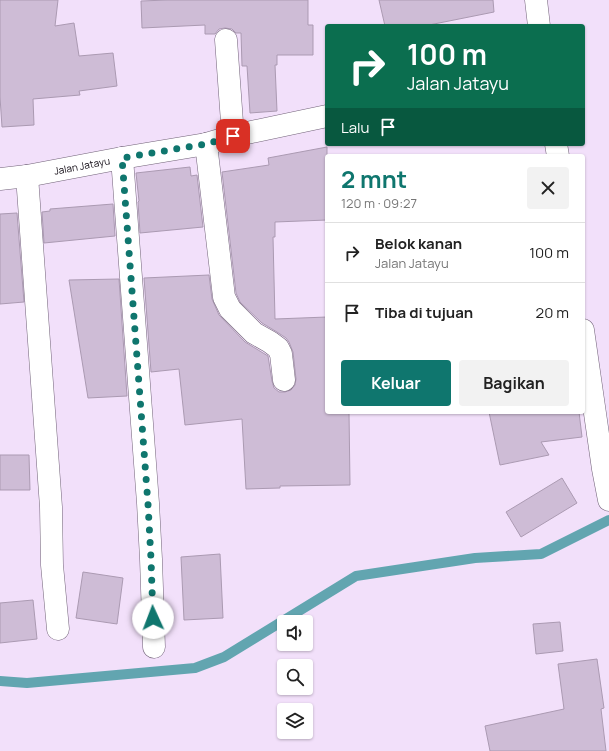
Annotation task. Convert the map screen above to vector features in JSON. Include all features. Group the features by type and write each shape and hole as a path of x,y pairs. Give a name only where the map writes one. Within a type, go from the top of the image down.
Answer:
{"street":[{"path":"536,0 539,24"},
{"path":"226,40 233,136"},
{"name":"Jalan Jatayu","path":"0,179 27,176 206,144 233,136 325,116"},
{"path":"206,144 224,297 230,309 254,332 278,348 281,354 284,380"},
{"path":"122,158 148,504 154,647"},
{"path":"27,176 51,507 52,564 58,629"},
{"path":"585,344 603,469 609,500"}],"building":[{"path":"0,0 58,0 55,26 74,23 79,56 113,53 117,86 79,91 80,95 33,99 34,125 2,127 0,97"},
{"path":"308,0 308,25 313,25 313,55 277,55 277,65 275,65 277,111 250,113 247,66 242,66 241,33 236,33 232,29 225,28 219,29 215,34 205,34 205,25 142,28 141,1"},
{"path":"379,0 493,0 494,12 434,24 385,24"},
{"path":"327,147 327,154 325,154 325,220 275,222 275,237 273,237 275,319 325,317 325,414 349,414 350,485 280,486 280,488 246,489 242,419 185,425 179,369 151,372 144,278 209,275 212,299 219,315 245,342 268,356 274,388 279,392 285,392 291,390 295,385 296,379 293,352 289,342 286,338 262,323 240,302 236,293 222,172 269,165 268,158"},
{"path":"190,167 191,176 197,175 203,227 140,233 136,173"},
{"path":"113,204 115,236 44,243 42,212 50,211 50,209"},
{"path":"17,213 24,302 0,304 0,214"},
{"path":"119,279 127,396 88,398 69,280"},
{"path":"489,414 579,414 582,437 541,442 549,455 500,465"},
{"path":"0,455 29,455 30,490 0,490"},
{"path":"562,478 577,503 521,537 506,512"},
{"path":"220,554 223,618 184,620 181,557"},
{"path":"83,572 123,578 117,624 76,618"},
{"path":"33,600 37,639 0,643 0,603"},
{"path":"560,622 563,651 536,654 533,624"},
{"path":"597,659 604,708 601,709 606,751 490,751 485,726 564,709 558,664"}],"waterway":[{"path":"0,681 27,683 195,668 224,657 356,576 475,558 541,554 609,520"}],"route":[{"path":"153,618 148,504 122,158 206,144 233,136"}]}
